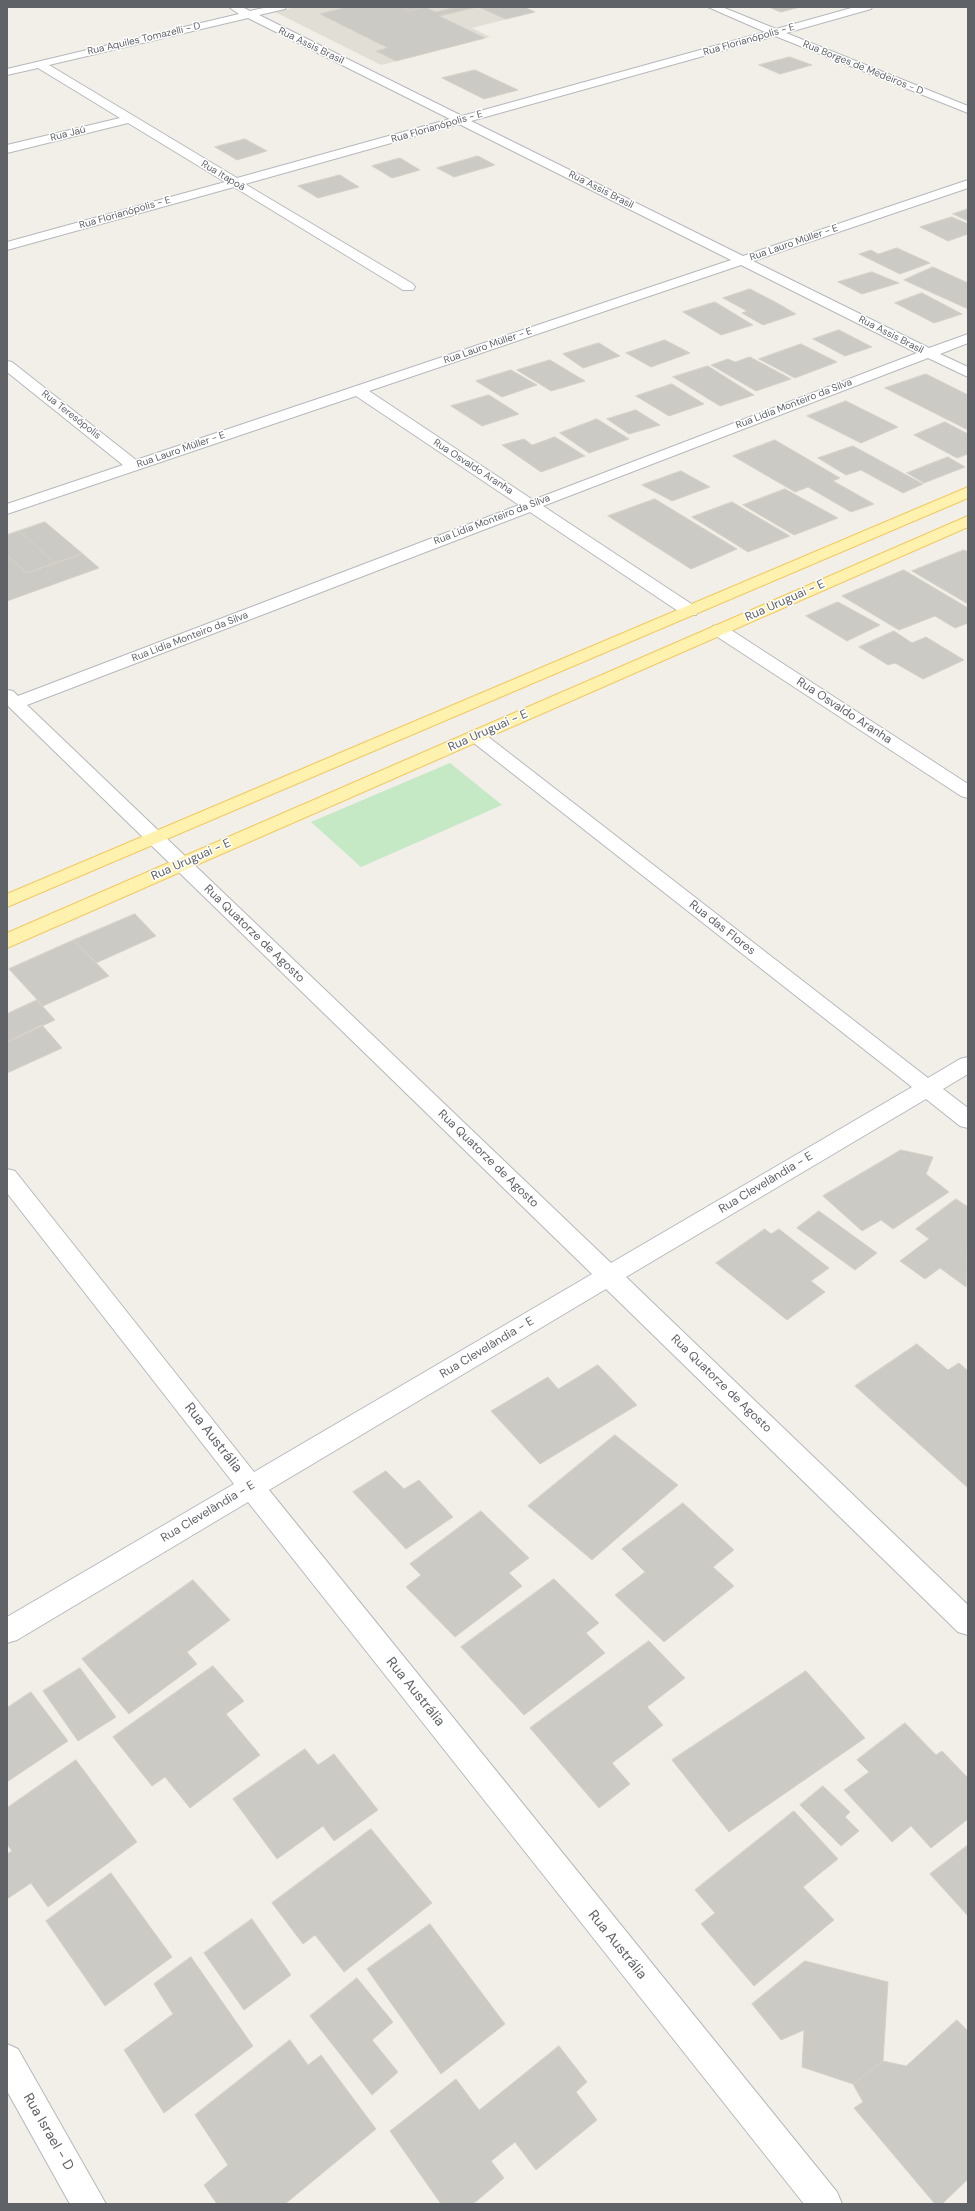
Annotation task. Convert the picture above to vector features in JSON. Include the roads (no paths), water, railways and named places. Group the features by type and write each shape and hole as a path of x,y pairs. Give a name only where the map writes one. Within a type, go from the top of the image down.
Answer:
{"main road":[{"path":"7,901 968,492"},
{"name":"Rua Uruguai - E","path":"7,941 968,521"}],"street":[{"name":"Rua Assis Brasil","path":"234,7 968,373"},
{"name":"Rua Aquiles Tomazelli - D","path":"7,72 280,7"},
{"name":"Rua Borges de Medeiros - D","path":"713,7 968,110"},
{"name":"Rua Florianópolis - E","path":"7,246 867,7"},
{"name":"Rua Itapoã","path":"39,64 408,287"},
{"name":"Rua Jaú","path":"7,149 129,119"},
{"name":"Rua Lauro Müller - E","path":"7,509 968,184"},
{"name":"Rua Lídia Monteiro da Silva","path":"11,699 531,506 968,338"},
{"name":"Rua Teresópolis","path":"7,365 134,466"},
{"name":"Rua Osvaldo Aranha","path":"357,390 690,611"},
{"name":"Rua Osvaldo Aranha","path":"719,630 968,792"},
{"name":"Rua Quatorze de Agosto","path":"11,699 968,1623"},
{"name":"Rua das Flores","path":"476,736 968,1120"},
{"name":"Rua Clevelândia - E","path":"7,1631 968,1064"},
{"name":"Rua Austrália","path":"7,1178 251,1487 825,2204"},
{"name":"Rua Israel - D","path":"7,2060 89,2204"}]}
